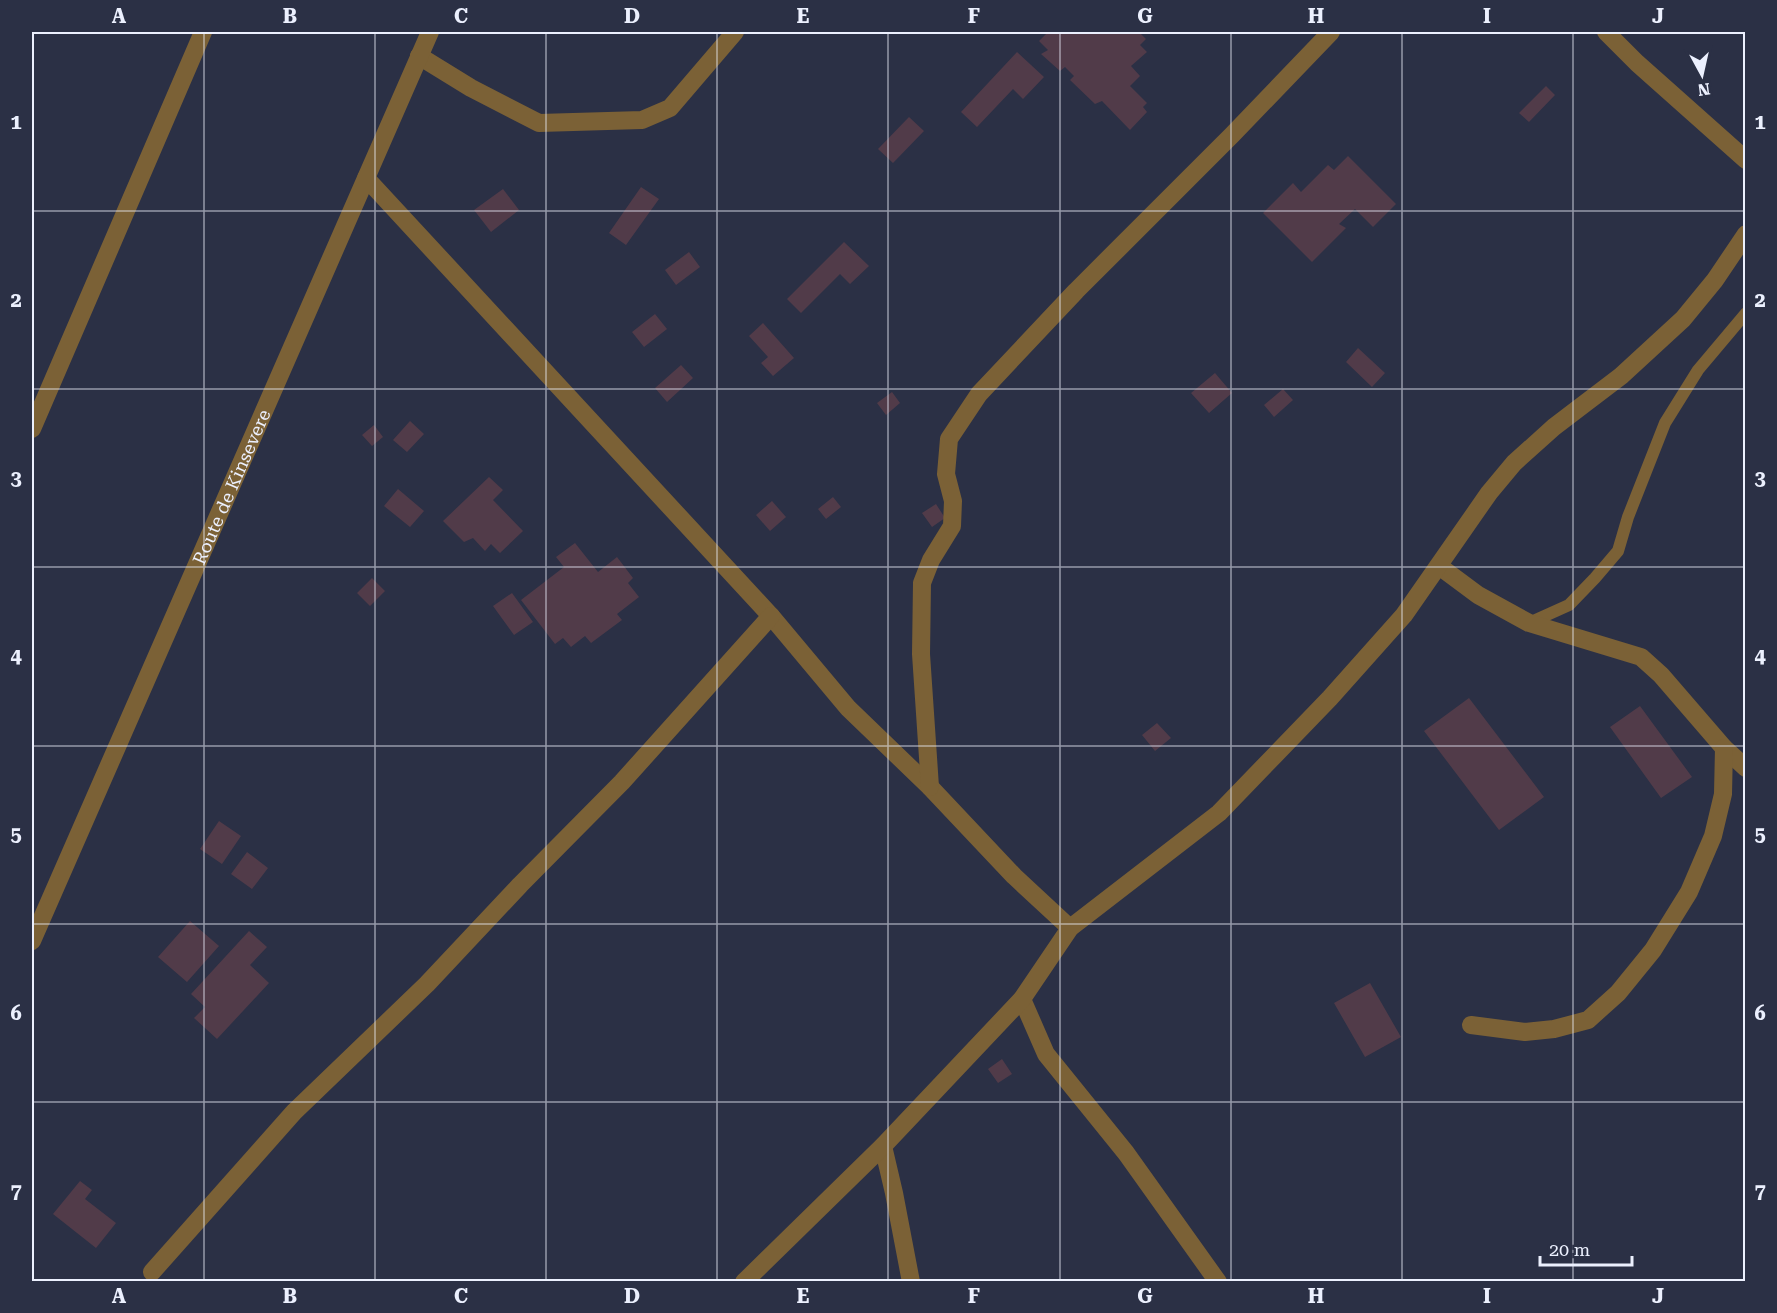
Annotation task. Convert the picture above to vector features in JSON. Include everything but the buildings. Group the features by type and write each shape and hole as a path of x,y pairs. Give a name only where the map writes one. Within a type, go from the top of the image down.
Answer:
{"street":[{"path":"32,429 204,32"},
{"name":"Route de Kinsevere","path":"32,941 430,32"},
{"path":"419,56 471,88 539,123 642,120 670,108 735,32"},
{"path":"930,787 921,654 922,583 931,560 952,526 953,501 946,474 949,439 979,394 1076,291 1331,32"},
{"path":"1606,32 1637,63 1746,160"},
{"path":"366,178 771,616 848,708 930,787 1014,876 1070,928"},
{"path":"744,1281 883,1146 1022,999 1070,928 1219,813 1330,698 1404,615 1489,493 1514,463 1554,427 1621,376 1683,319 1715,280 1746,234"},
{"path":"1439,566 1478,596 1529,623 1641,657 1661,675 1724,748 1746,768"},
{"path":"152,1272 294,1112 427,984 520,885 622,782 771,616"},
{"path":"1471,1025 1526,1032 1554,1029 1588,1020 1618,993 1653,950 1689,892 1715,826 1723,794 1724,748"},
{"path":"1022,999 1046,1054 1139,1171 1218,1281"},
{"path":"883,1146 911,1281"}],"lane":[{"path":"1529,623 1569,605 1618,551 1628,517 1665,423 1698,370 1746,313"}]}
